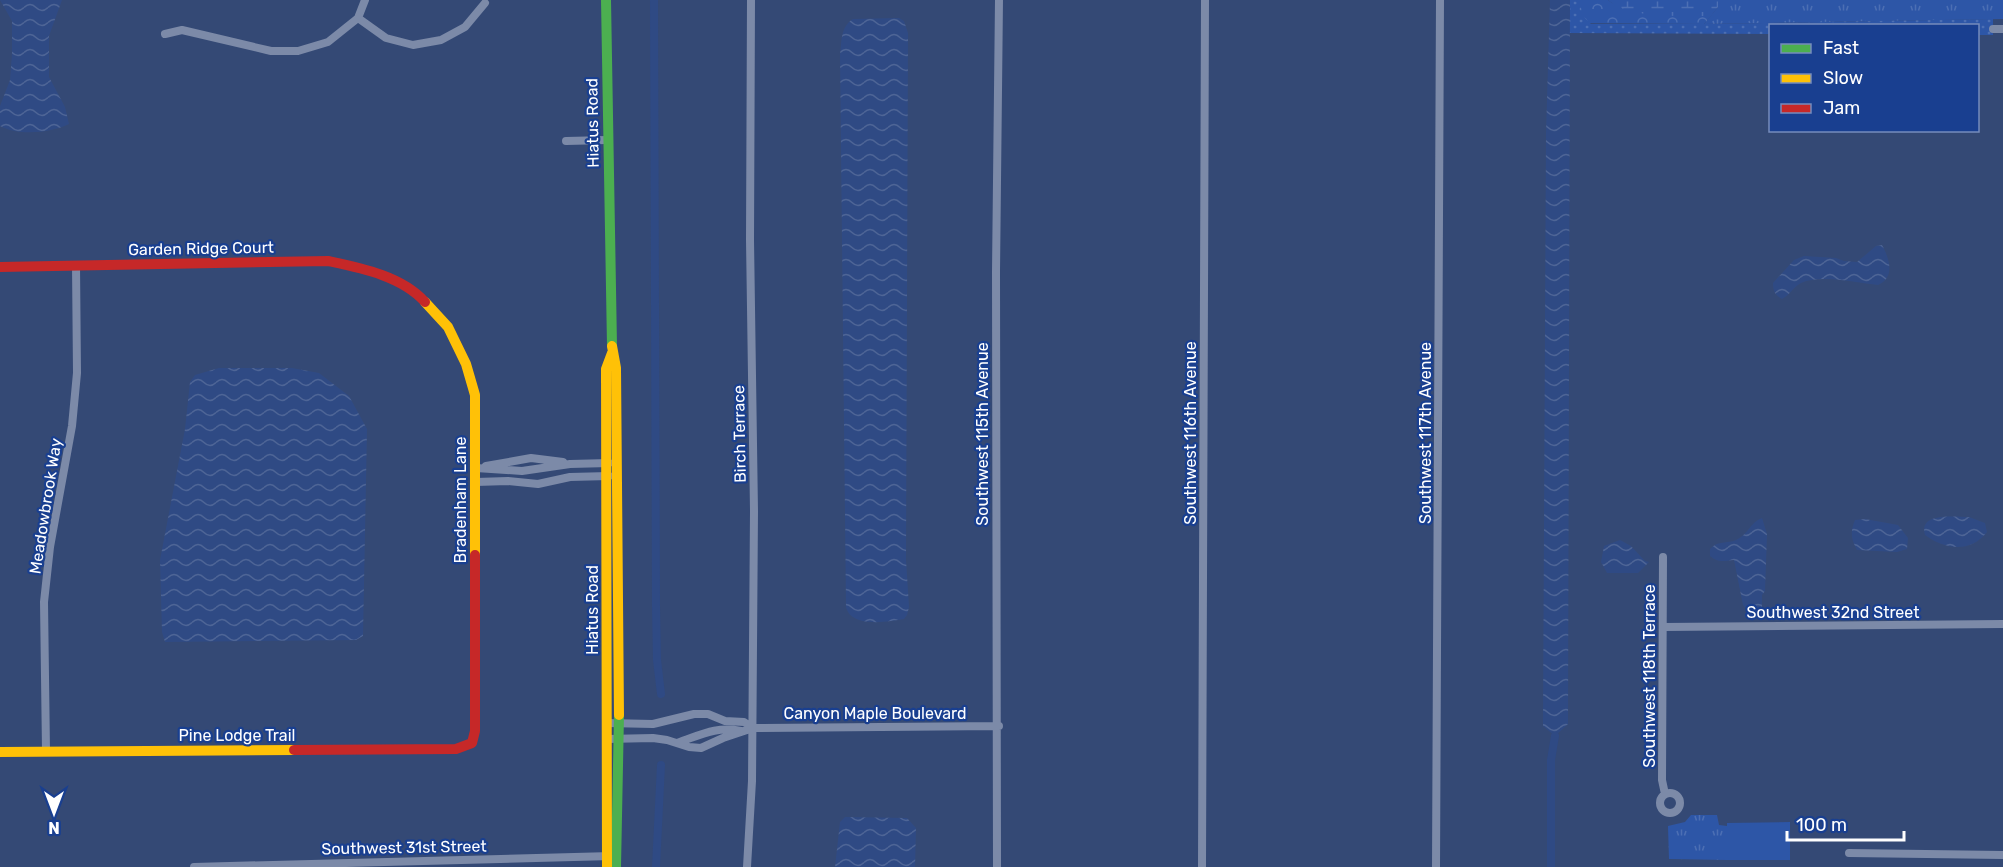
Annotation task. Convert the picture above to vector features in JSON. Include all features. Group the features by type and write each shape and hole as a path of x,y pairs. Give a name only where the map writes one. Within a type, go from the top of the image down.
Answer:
{"street":[{"path":"165,34 182,30 271,51 298,51 328,42 358,18 365,0"},
{"name":"Hiatus Road","path":"606,0 612,353 616,368 612,463 613,723 607,739 612,862"},
{"name":"Birch Terrace","path":"747,867 753,728 751,0"},
{"name":"Southwest 115th Avenue","path":"998,867 996,364 999,0"},
{"name":"Southwest 116th Avenue","path":"1202,867 1205,0"},
{"name":"Southwest 117th Avenue","path":"1437,867 1440,0"},
{"path":"358,18 386,38 412,45 441,40 465,27 485,3"},
{"path":"1993,29 2003,29"},
{"path":"566,141 607,140"},
{"name":"Garden Ridge Court","path":"0,267 328,261 365,270 400,283"},
{"name":"Meadowbrook Way","path":"46,751 44,602 50,547 73,416 77,373 76,265"},
{"name":"Bradenham Lane","path":"400,283 422,298 448,327 466,364 475,394 475,731 472,743"},
{"path":"476,468 531,458 570,464"},
{"path":"524,459 525,483"},
{"path":"476,468 525,471 570,464 612,463"},
{"path":"476,482 508,481 542,484 570,477 612,476"},
{"name":"Southwest 118th Terrace","path":"1663,557 1662,780 1665,794"},
{"name":"Southwest 32nd Street","path":"1664,627 2003,624"},
{"name":"Canyon Maple Boulevard","path":"613,723 653,724 694,714 708,714 725,721 744,722 753,728"},
{"path":"708,714 712,730"},
{"name":"Hiatus Road","path":"612,862 619,738 613,723"},
{"name":"Canyon Maple Boulevard","path":"607,739 653,738 701,748 753,728 999,726"},
{"name":"Canyon Maple Boulevard","path":"676,744 712,730 725,728 742,731"},
{"name":"Pine Lodge Trail","path":"0,752 456,749 472,743"},
{"path":"1849,853 2003,855"},
{"name":"Southwest 31st Street","path":"194,867 612,862"}],"green space":[{"path":"1570,0 1608,0 1612,3 1664,14 1711,16 1704,24 1569,23"},
{"path":"1570,0 1580,0 1582,15 1591,24 1993,19 1993,35 1979,35 1979,24 1769,24 1769,34 1569,33"},
{"path":"1608,0 1718,0 1718,7 1711,16 1672,16 1629,11"},
{"path":"1718,0 2003,0 2003,19 1704,24 1718,7"},
{"path":"1691,815 1717,815 1719,825 1727,826 1727,860 1669,859 1668,826 1685,822"},
{"path":"1790,822 1790,860 1727,860 1727,823"}],"water":[{"path":"0,0 62,0 49,36 49,77 65,107 69,124 53,130 34,132 16,131 0,126 0,106 10,80 12,21"},
{"path":"1550,0 1570,0 1568,724 1555,736 1543,726 1546,133"},
{"path":"899,18 904,21 908,33 906,560 909,607 904,619 870,622 855,618 849,614 846,607 840,55 844,30 853,19"},
{"path":"1882,245 1889,261 1889,272 1884,282 1878,285 1819,279 1801,283 1782,299 1774,291 1773,283 1794,260 1804,256 1857,262 1876,246"},
{"path":"219,368 292,368 319,373 349,396 367,429 363,636 356,640 165,642 162,632 160,560 185,429 190,382 195,375"},
{"path":"1969,517 1985,523 1987,532 1973,544 1948,546 1925,535 1924,528 1932,519"},
{"path":"1762,518 1767,534 1765,591 1762,595 1762,607 1748,611 1743,605 1734,560 1716,560 1710,556 1710,549 1716,544 1740,538"},
{"path":"1865,519 1898,525 1908,538 1907,549 1897,552 1857,550 1852,539 1852,528 1855,520"},
{"path":"1620,540 1631,546 1645,561 1649,562 1638,573 1607,573 1601,562 1604,546"},
{"path":"845,817 907,818 916,828 915,867 835,867 840,822"}],"waterway":[{"path":"654,0 656,607 657,660 661,694"},
{"path":"1551,867 1551,760 1555,736"},
{"path":"656,867 661,765"}],"traffic: fast":[{"path":"606,0 612,346"},
{"path":"616,867 619,715"}],"traffic: slow":[{"path":"425,302 448,327 466,364 475,395 475,555"},
{"path":"612,346 616,368 619,715"},
{"path":"607,867 606,369 612,353"},
{"path":"0,752 294,750"}],"traffic: jam":[{"path":"0,267 328,261 393,279 416,293 425,302"},
{"path":"294,750 456,749 472,743 475,731 475,555"}]}
